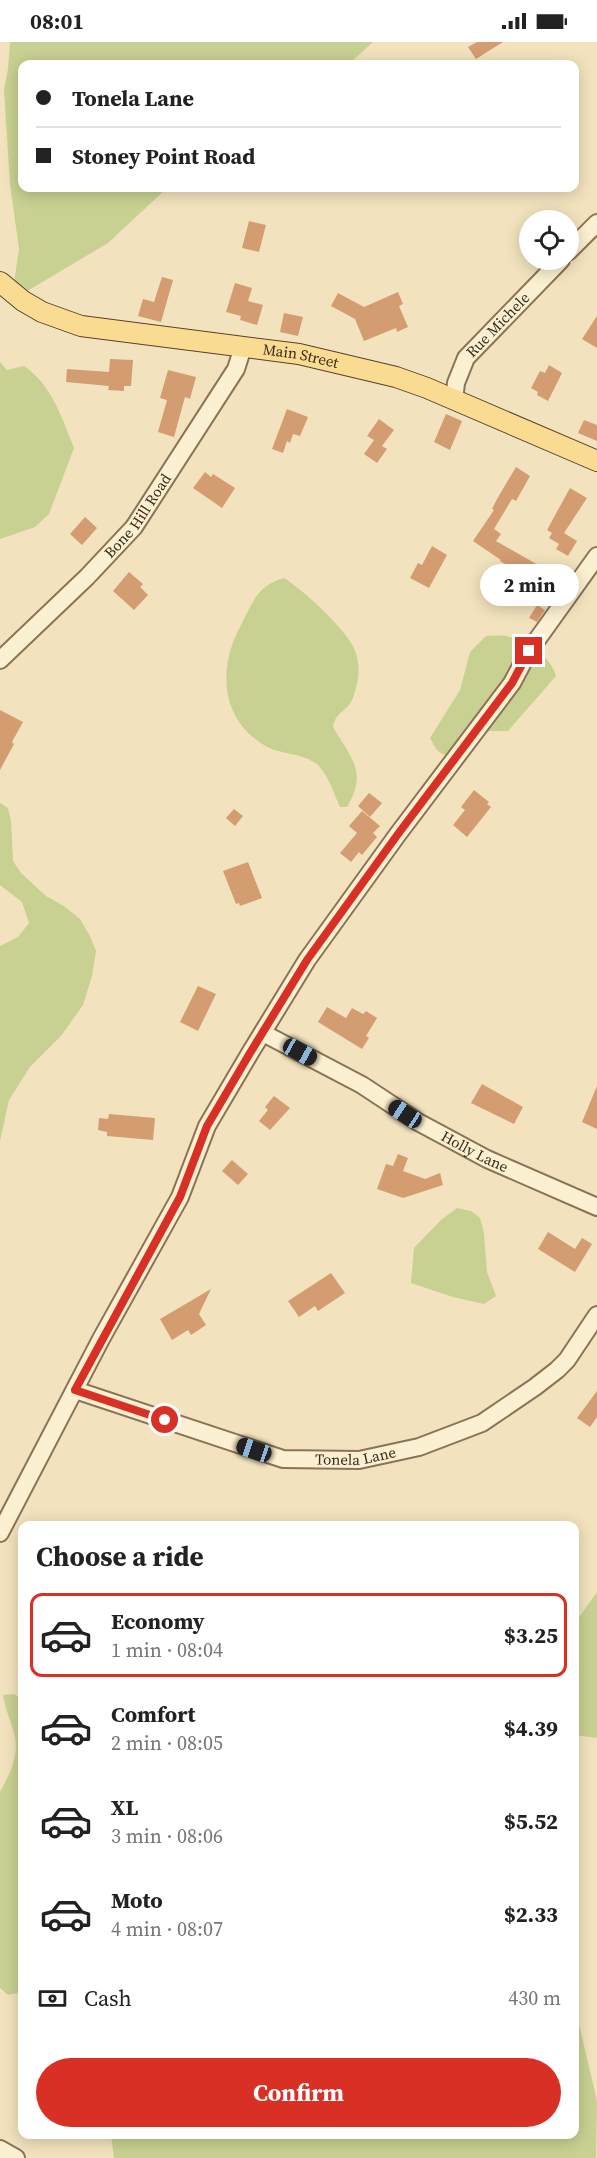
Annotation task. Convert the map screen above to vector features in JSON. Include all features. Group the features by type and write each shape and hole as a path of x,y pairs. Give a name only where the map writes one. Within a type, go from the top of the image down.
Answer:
{"main road":[{"name":"Main Street","path":"0,282 23,301 42,312 81,326 299,354 376,372 427,388 597,461"}],"street":[{"path":"579,241 597,223"},
{"name":"Rue Michele","path":"454,400 456,383 466,358 551,270"},
{"name":"Bone Hill Road","path":"0,660 87,577 134,527 236,369 243,347"},
{"path":"0,1533 180,1197 207,1126 262,1033 307,960 398,834 512,683 529,651 597,556"},
{"name":"Holly Lane","path":"262,1033 362,1085 418,1122 467,1148 539,1183 597,1207"},
{"name":"Tonela Lane","path":"75,1390 283,1460 359,1460 419,1447 482,1423 557,1370 567,1360 597,1315"},
{"path":"0,2149 16,2158"}],"green space":[{"path":"10,42 373,42 353,60 18,60 18,192 163,192 108,243 24,293 13,289 19,249 10,184 4,90"},
{"path":"0,362 7,370 24,366 42,383 55,403 74,448 49,514 35,527 0,539"},
{"path":"284,578 330,617 346,635 358,659 359,671 355,693 348,706 336,718 333,727 351,757 357,774 353,795 347,807 340,807 326,775 319,766 301,756 267,747 240,723 232,709 226,677 233,643 256,596 267,585"},
{"path":"486,636 506,636 537,650 549,662 556,676 508,731 489,731 465,750 444,755 437,750 430,738 460,690 470,652"},
{"path":"0,803 8,808 11,821 13,861 21,873 46,896 64,906 80,919 96,951 92,976 83,1005 61,1036 30,1067 9,1100 0,1141 0,946 18,937 29,923 22,902 0,885"},
{"path":"457,1208 471,1211 480,1218 484,1233 487,1272 496,1296 484,1304 453,1297 411,1283 414,1248 441,1220"},
{"path":"597,1592 597,1738 579,1736 579,1617"},
{"path":"14,1694 18,1696 18,1993 8,1995 0,1988 0,1792 12,1766 16,1744 3,1695"},
{"path":"579,2024 597,2101 596,2158 114,2158 112,2139 579,2139"}],"building":[{"path":"477,42 503,42 476,59 468,47"},
{"path":"249,221 266,225 259,252 242,248"},
{"path":"162,277 173,280 161,322 138,316 143,299 154,302"},
{"path":"235,283 252,288 248,301 263,305 257,325 240,320 241,316 226,312"},
{"path":"398,292 403,304 399,306 408,327 397,332 396,328 364,341 355,319 331,306 338,293 364,307"},
{"path":"284,313 303,317 298,336 280,332"},
{"path":"597,316 597,348 582,339"},
{"path":"110,359 133,360 131,386 124,386 124,391 108,390 109,386 66,382 67,369 109,372"},
{"path":"549,365 562,373 548,401 537,395 538,392 531,388 540,371 545,373"},
{"path":"168,370 196,377 190,399 185,397 174,437 158,432 167,400 160,398"},
{"path":"287,409 308,417 300,436 293,434 290,443 287,441 283,453 272,449"},
{"path":"446,414 462,421 450,450 434,442"},
{"path":"379,419 394,430 382,446 387,449 377,463 364,454 374,440 367,436"},
{"path":"584,420 597,425 597,441 578,433"},
{"path":"516,467 530,476 516,501 512,499 494,529 501,534 496,541 538,565 531,579 500,561 473,541 494,510 492,509 497,499"},
{"path":"205,472 211,477 213,474 235,488 222,508 193,488"},
{"path":"570,488 587,498 564,533 577,541 568,556 556,549 559,544 549,538 552,533 547,530"},
{"path":"85,517 97,528 82,545 70,534"},
{"path":"432,546 447,555 429,588 410,578 418,563 422,565"},
{"path":"129,572 143,584 140,587 148,595 134,610 113,591"},
{"path":"537,605 545,610 537,622 529,618"},
{"path":"0,710 23,722 0,770"},
{"path":"474,790 489,802 487,804 491,807 467,837 453,825 465,810 461,807"},
{"path":"369,793 382,803 370,817 358,806"},
{"path":"234,809 243,816 235,826 226,818"},
{"path":"362,811 380,826 373,833 377,837 362,855 359,852 351,862 340,853 357,833 349,826"},
{"path":"248,862 262,898 240,906 239,903 236,904 223,871"},
{"path":"198,986 216,994 198,1031 180,1022"},
{"path":"327,1007 346,1018 352,1008 363,1014 366,1011 377,1018 366,1036 369,1038 362,1049 318,1022"},
{"path":"482,1084 523,1107 514,1124 471,1103"},
{"path":"597,1086 597,1129 582,1122"},
{"path":"274,1096 290,1108 270,1130 259,1121 268,1110 265,1107"},
{"path":"109,1114 155,1118 153,1140 107,1136 107,1132 98,1130 99,1118 108,1119"},
{"path":"398,1154 408,1158 403,1171 425,1179 440,1173 443,1185 403,1198 377,1189 386,1164 393,1166"},
{"path":"232,1160 248,1174 238,1185 222,1171"},
{"path":"548,1232 575,1249 582,1238 592,1244 575,1272 538,1249"},
{"path":"331,1273 345,1293 318,1311 315,1306 299,1317 288,1301"},
{"path":"211,1289 199,1314 206,1325 191,1335 188,1330 172,1340 160,1319"},
{"path":"597,1391 597,1417 590,1427 577,1418"}],"route":[{"path":"165,1420 75,1390 180,1197 207,1126 262,1033 307,960 398,834 497,704 512,683 529,651"}]}
